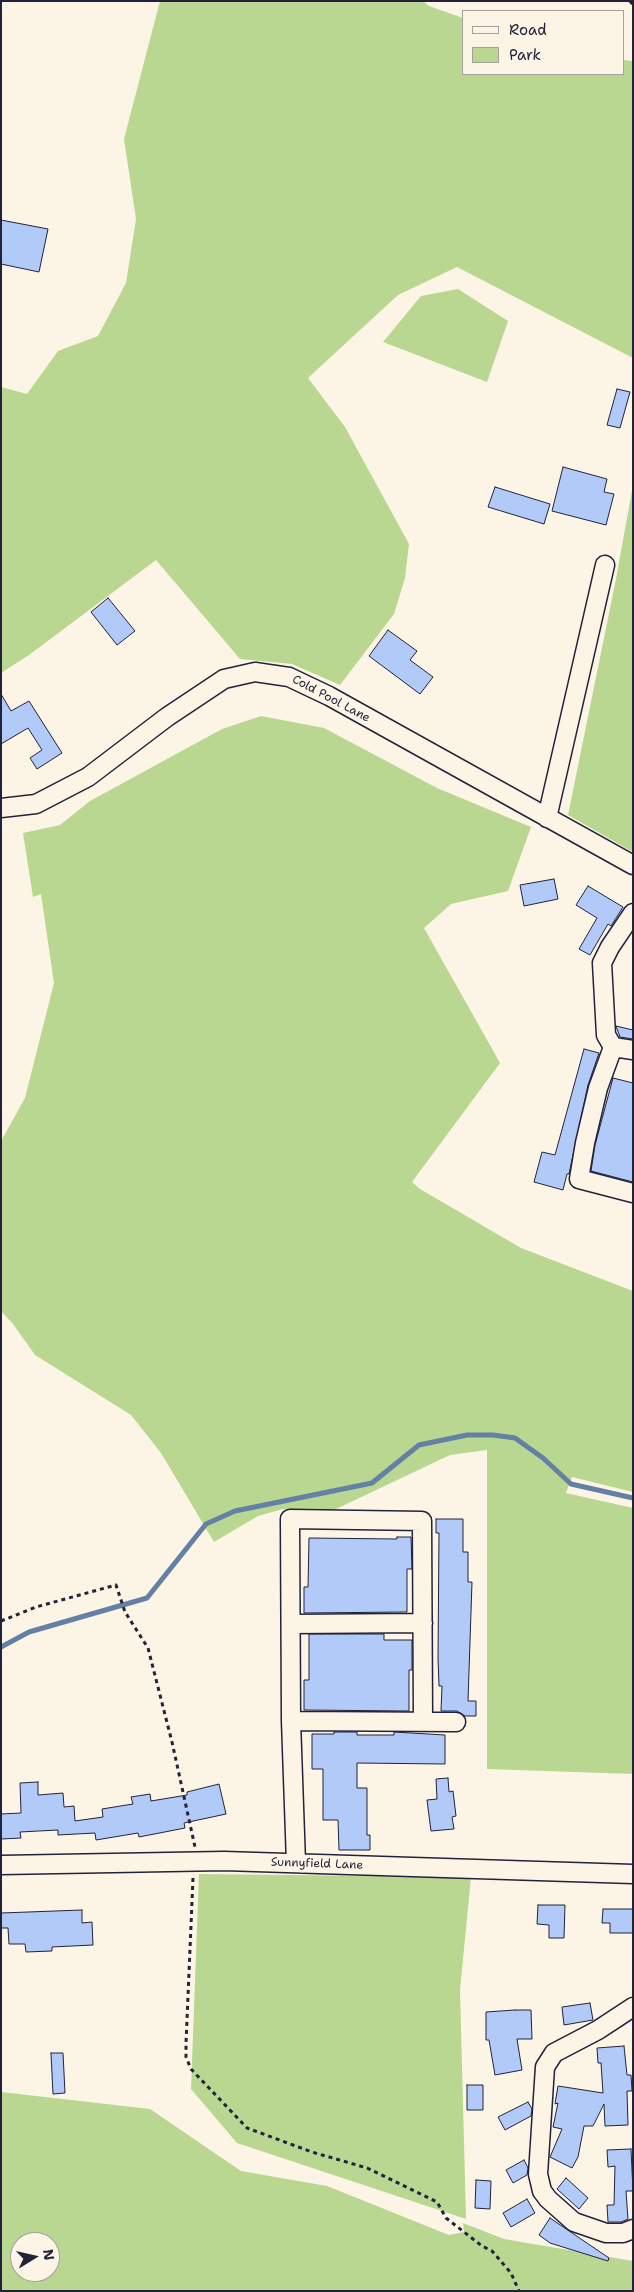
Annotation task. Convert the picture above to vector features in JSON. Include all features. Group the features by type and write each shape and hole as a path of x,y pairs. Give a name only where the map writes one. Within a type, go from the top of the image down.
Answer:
{"street":[{"path":"547,818 605,565"},
{"name":"Cold Pool Lane","path":"1,808 36,804 88,777 166,717 224,679 255,672 289,677 321,692 633,865"},
{"path":"613,1047 606,1035 602,962 610,947 630,920"},
{"path":"613,1047 633,1050"},
{"path":"613,1047 598,1088 585,1143 579,1180 633,1193"},
{"path":"296,1863 291,1721 290,1519 422,1521 423,1722"},
{"path":"291,1624 423,1623"},
{"path":"291,1721 456,1722"},
{"name":"Sunnyfield Lane","path":"1,1865 194,1862 296,1863 633,1874"},
{"path":"633,2007 598,2030 554,2053 545,2067 538,2174 542,2191 548,2199 574,2222 606,2233 623,2233 633,2229"}],"path":[{"path":"630,1 633,5"},
{"path":"1,1621 36,1607 116,1585 125,1612 148,1648 172,1742 196,1852 186,2043 186,2056 191,2069 247,2128 312,2152 367,2168 437,2202 446,2218 482,2246 492,2251 511,2273 519,2291"}],"green space":[{"path":"160,1 423,1 429,6 462,18 462,75 624,75 624,60 633,61 633,358 457,267 398,295 308,378 345,427 409,544 405,578 394,614 340,685 292,664 240,659 156,560 29,655 1,673 1,387 27,394 58,351 98,336 126,283 136,219 124,139"},
{"path":"458,289 508,321 487,382 383,342 421,296"},
{"path":"633,485 633,852 568,815"},
{"path":"261,716 324,728 437,788 531,827 508,891 451,904 424,928 500,1063 412,1182 420,1189 521,1248 633,1291 633,1492 572,1477 566,1493 633,1508 633,1774 487,1769 487,1450 450,1455 336,1509 283,1509 258,1516 214,1542 161,1453 131,1415 35,1355 13,1324 1,1311 1,1141 25,1098 54,983 41,894 33,897 23,833 60,825 90,801 222,729"},
{"path":"199,1874 471,1877 460,1990 466,2219 237,2143 191,2089"},
{"path":"1,2092 150,2109 241,2171 327,2186 449,2235 464,2232 463,2223 504,2239 633,2261 633,2291 1,2291"}],"building":[{"path":"1,220 48,229 39,272 1,264"},
{"path":"617,389 630,392 620,428 607,425"},
{"path":"563,467 607,479 604,492 614,494 606,525 552,511"},
{"path":"495,487 550,504 544,524 488,507"},
{"path":"108,598 135,631 117,645 91,612"},
{"path":"388,630 417,651 410,660 433,677 420,694 369,656"},
{"path":"1,694 11,711 29,701 62,753 37,769 30,758 42,750 28,728 1,744"},
{"path":"554,879 558,899 524,906 520,885"},
{"path":"588,886 623,907 611,926 608,924 590,955 579,949 597,918 576,905"},
{"path":"616,1026 633,1030 633,1039 620,1037"},
{"path":"584,1049 599,1053 588,1085 569,1174 567,1174 563,1190 534,1182 542,1152 555,1155"},
{"path":"613,1078 633,1083 633,1182 591,1171 595,1145"},
{"path":"436,1519 463,1519 463,1552 468,1552 468,1582 472,1582 468,1701 476,1701 476,1716 465,1716 457,1711 441,1711 442,1686 439,1686 438,1658 439,1533 436,1533"},
{"path":"397,1537 411,1537 412,1569 407,1569 407,1612 304,1613 304,1587 308,1587 309,1538 397,1539"},
{"path":"309,1634 384,1634 384,1640 412,1640 412,1670 409,1670 409,1711 304,1710 304,1680 309,1680"},
{"path":"334,1732 357,1732 357,1735 394,1735 394,1732 445,1735 445,1764 357,1763 357,1788 367,1788 367,1835 370,1835 370,1850 339,1850 338,1820 323,1820 323,1769 312,1769 312,1734 334,1734"},
{"path":"448,1778 449,1792 453,1791 456,1816 452,1817 454,1829 431,1831 427,1800 437,1799 436,1779"},
{"path":"38,1782 38,1795 63,1793 64,1807 74,1806 75,1821 103,1817 102,1809 133,1804 131,1797 150,1794 151,1801 187,1795 187,1792 219,1784 226,1814 184,1823 185,1828 139,1837 138,1833 96,1840 95,1833 58,1835 58,1830 20,1832 21,1838 1,1839 1,1814 21,1813 20,1783"},
{"path":"538,1905 565,1905 564,1938 549,1938 549,1925 537,1924"},
{"path":"603,1909 633,1909 633,1933 610,1933 610,1923 602,1923"},
{"path":"82,1910 82,1923 92,1922 93,1945 52,1947 52,1951 26,1952 25,1944 9,1944 8,1928 1,1928 1,1913"},
{"path":"590,2003 593,2020 564,2025 562,2007"},
{"path":"531,2010 532,2039 517,2039 522,2070 495,2075 489,2040 486,2040 486,2012"},
{"path":"624,2046 627,2075 631,2075 632,2091 627,2091 628,2125 605,2126 604,2104 593,2126 584,2126 578,2157 572,2168 550,2157 562,2129 553,2127 558,2103 555,2104 558,2086 603,2093 601,2063 598,2063 597,2048"},
{"path":"51,2053 63,2053 65,2093 53,2094"},
{"path":"467,2085 483,2085 483,2110 467,2110"},
{"path":"528,2102 532,2109 531,2116 505,2130 498,2117"},
{"path":"631,2149 633,2191 626,2191 628,2219 621,2222 608,2222 607,2205 614,2205 615,2166 608,2167 607,2150"},
{"path":"524,2160 528,2168 527,2175 513,2183 506,2170"},
{"path":"566,2178 588,2198 579,2209 557,2189"},
{"path":"476,2180 491,2181 490,2209 475,2208"},
{"path":"527,2199 535,2213 511,2227 503,2213"},
{"path":"550,2218 609,2258 608,2261 550,2243 539,2235"}],"waterway":[{"path":"1,1647 29,1632 147,1598 206,1524 235,1511 372,1483 419,1445 467,1435 493,1435 515,1438 543,1458 571,1484 633,1498"}]}
